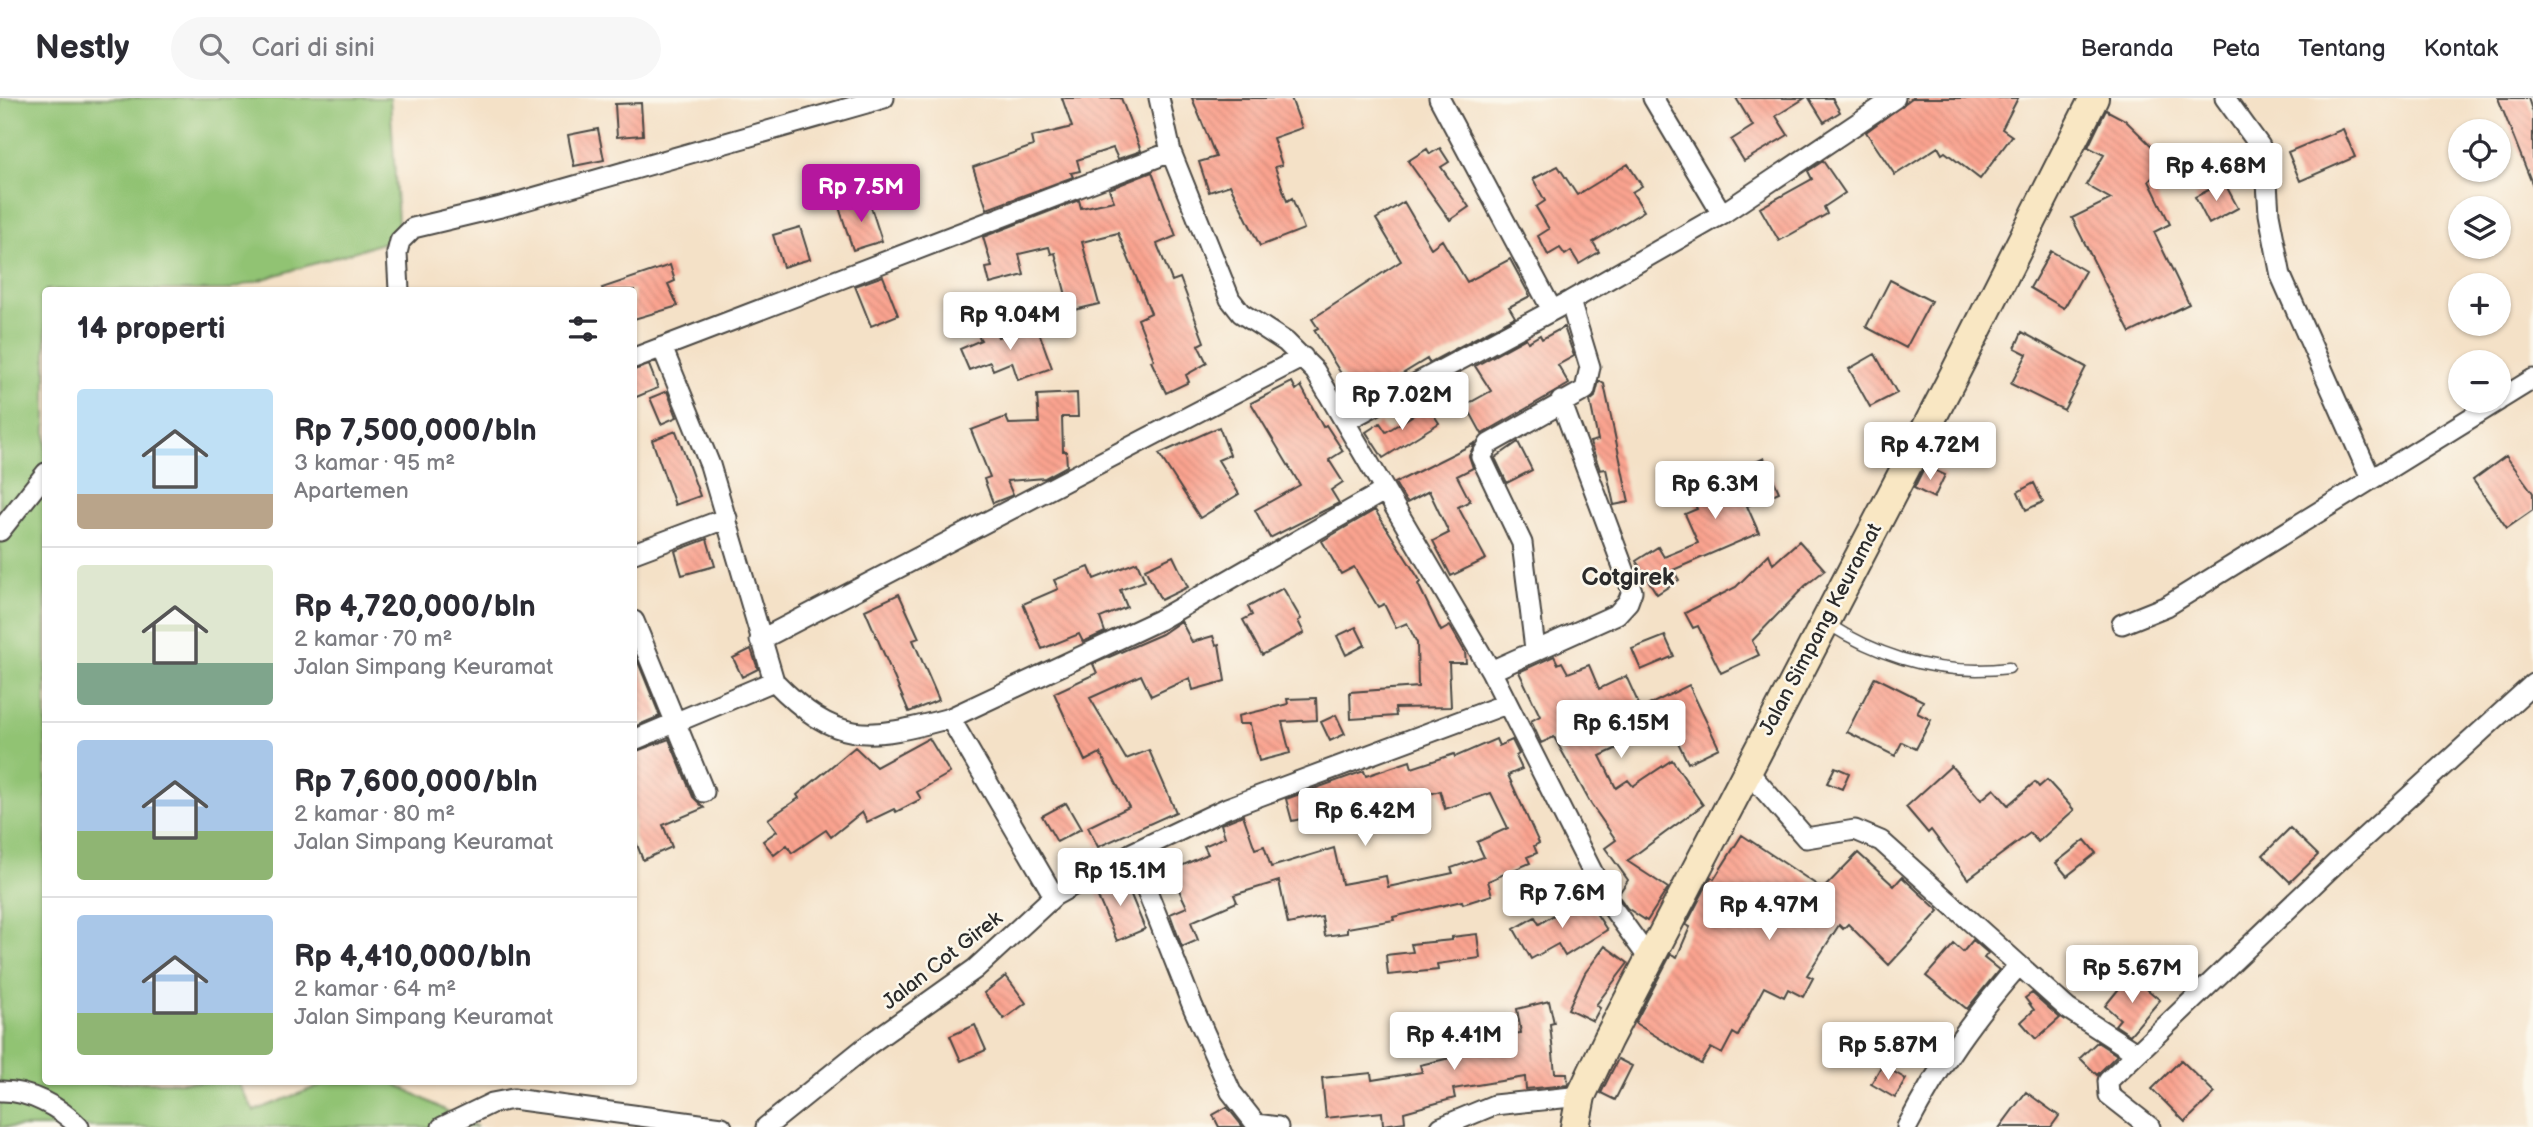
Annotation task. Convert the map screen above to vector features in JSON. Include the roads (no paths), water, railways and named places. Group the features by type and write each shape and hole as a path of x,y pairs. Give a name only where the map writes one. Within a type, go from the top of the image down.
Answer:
{"main road":[{"name":"Jalan Simpang Keuramat","path":"1575,1127 1581,1096 1746,769 1954,375 2094,98"}],"street":[{"path":"399,287 397,253 400,241 412,228 501,207 884,98"},
{"path":"1159,98 1171,152 1230,299 1241,313 1286,342 1303,357 1346,421 1384,491 1491,671 1606,899 1650,960"},
{"path":"1439,98 1552,310"},
{"path":"1653,98 1722,214"},
{"path":"2225,98 2260,146 2266,167 2269,214 2281,276 2371,479"},
{"path":"1346,421 1570,301 1722,214 1893,99"},
{"path":"637,357 1171,152"},
{"path":"1535,649 1522,543 1481,457 1489,444 1561,401 1585,390 1590,376 1570,301"},
{"path":"662,346 704,448 774,681 796,704 840,730 864,735 894,733 950,718 1159,620 1384,491"},
{"path":"760,640 1303,357"},
{"path":"2511,393 2533,379"},
{"path":"1491,671 1616,614 1628,602 1632,591 1561,401"},
{"path":"2122,624 2167,606 2479,413"},
{"path":"0,531 42,478"},
{"path":"637,552 727,518"},
{"path":"637,628 704,792"},
{"path":"637,739 774,681"},
{"path":"2150,1127 2109,1095 2108,1081 2335,863 2533,684"},
{"name":"Jalan Cot Girek","path":"766,1127 869,1045 975,969 1054,896 1132,853 1227,808 1506,704"},
{"path":"950,718 1054,896"},
{"path":"1746,769 1806,838 1854,830 1881,841 2068,1009 2136,1052"},
{"path":"1132,853 1192,1007 1231,1092 1256,1124 1279,1127"},
{"path":"1907,1127 1933,1076 1972,1019 2019,965"},
{"path":"0,1091 10,1091 41,1100 71,1118 79,1127"},
{"path":"1441,1127 1494,1105 1581,1096"},
{"path":"442,1127 492,1102 513,1099 722,1127"}],"lane":[{"path":"1824,622 1888,657 1973,673 2009,668"}],"district":[{"name":"Cotgirek","path":"1628,577"}]}
